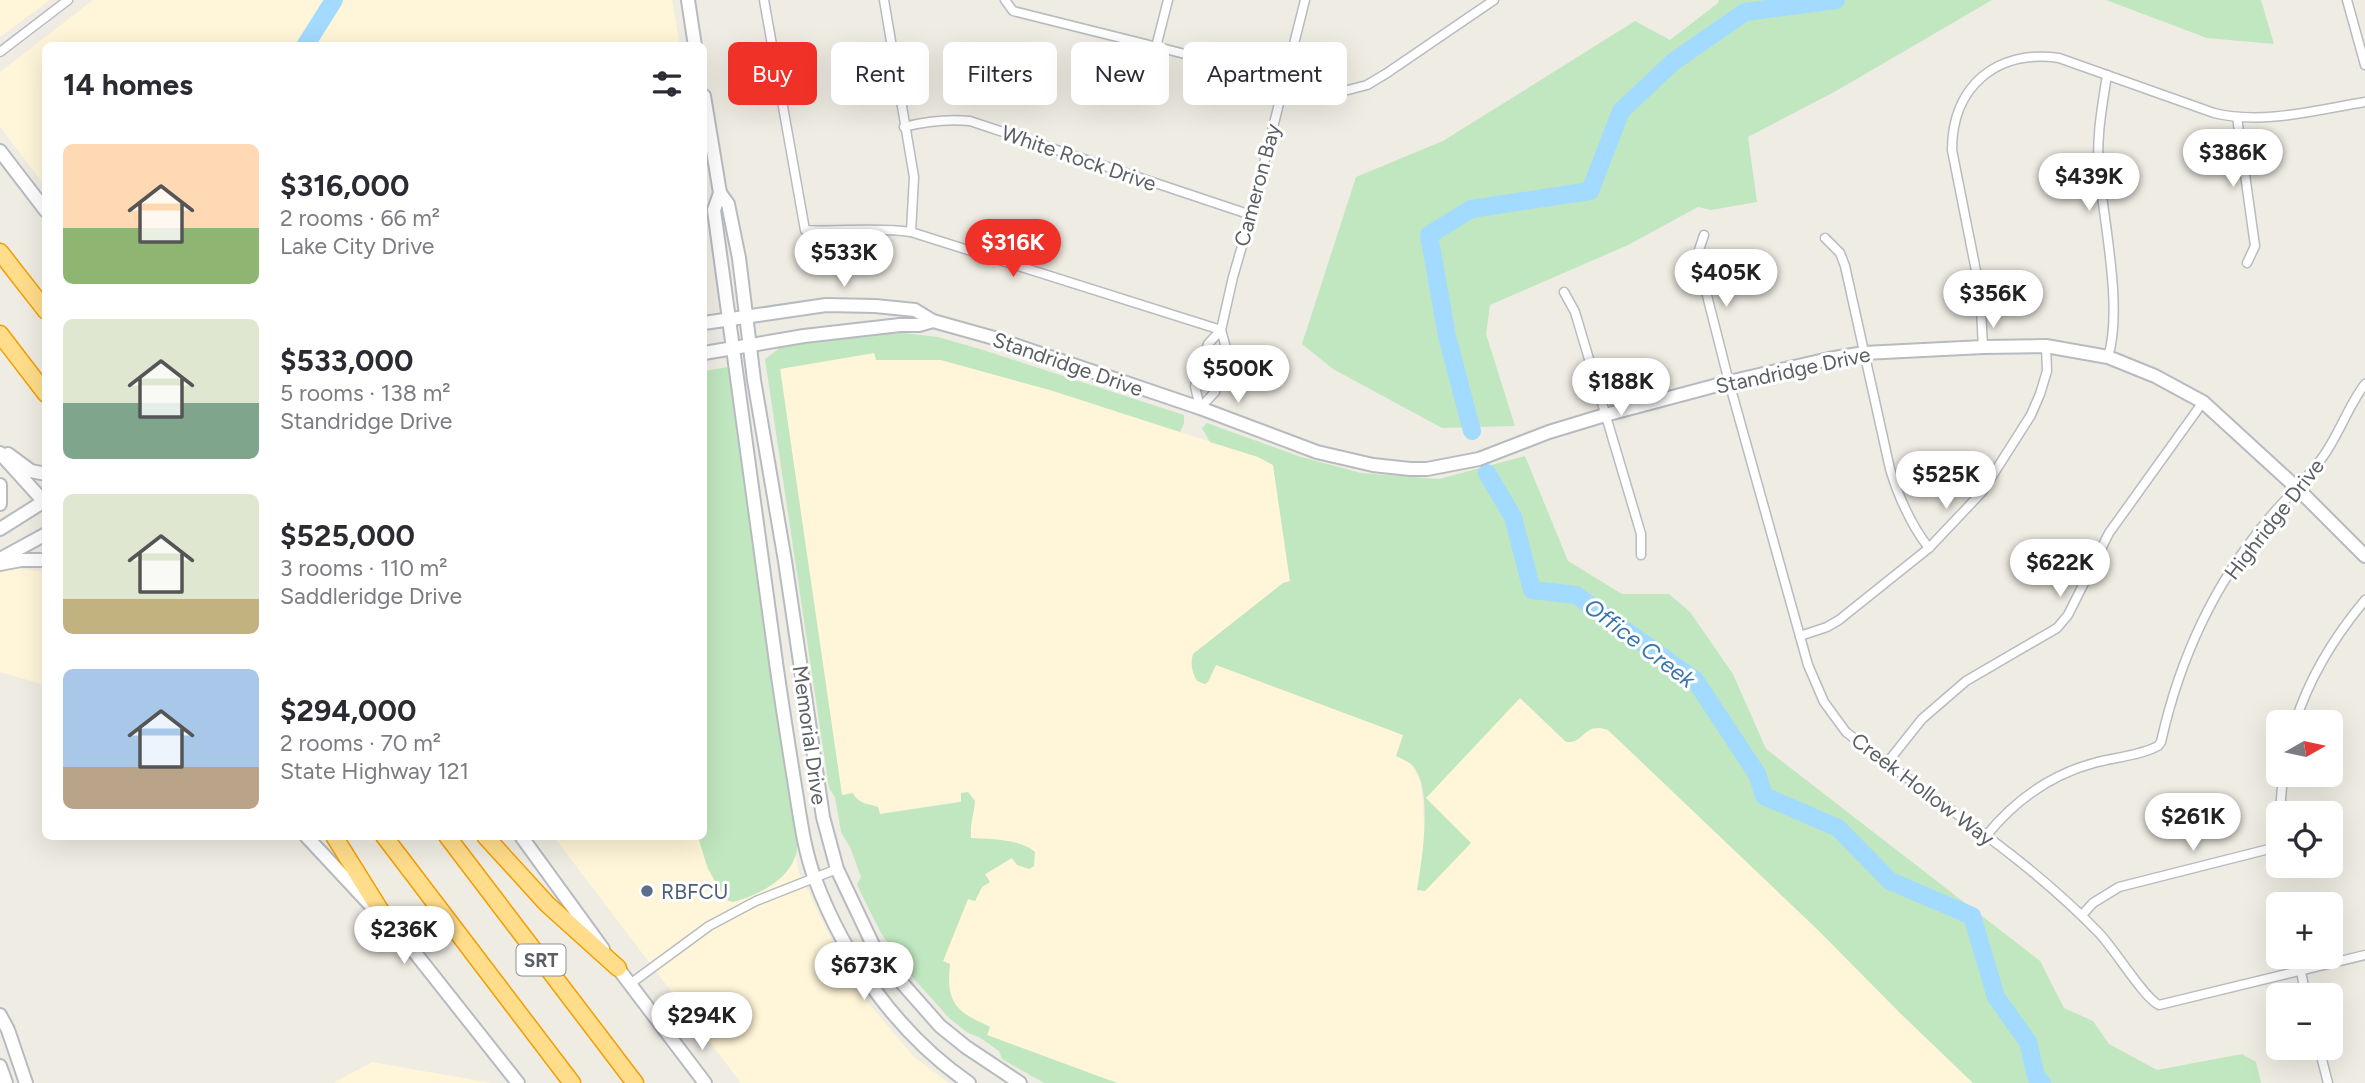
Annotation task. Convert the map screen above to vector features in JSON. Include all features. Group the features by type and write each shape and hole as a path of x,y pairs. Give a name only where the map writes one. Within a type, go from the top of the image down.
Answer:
{"highway":[{"path":"0,252 42,306"},
{"path":"0,334 42,389"},
{"path":"336,840 387,921"},
{"name":"SRT","path":"387,840 572,1083"},
{"name":"SRT","path":"450,840 635,1083"},
{"path":"489,840 547,904 618,968"}],"street":[{"path":"0,52 68,0"},
{"path":"688,0 694,42"},
{"path":"764,0 805,230 871,229 911,232 1221,330"},
{"path":"884,0 914,177 911,232"},
{"path":"1005,0 1013,11 1136,42"},
{"path":"1157,42 1168,0"},
{"name":"Cameron Bay","path":"1294,42 1305,0"},
{"path":"1347,90 1367,85 1494,0"},
{"path":"2347,0 2365,65"},
{"path":"1983,346 1980,291 1952,150 1952,129 1959,103 1975,83 2006,61 2041,55 2059,58 2214,113 2237,117 2255,118 2309,112 2365,102"},
{"path":"2107,75 2098,145 2112,293 2113,340 2108,357"},
{"name":"Cameron Bay","path":"1200,408 1215,392 1227,351 1221,330 1278,105"},
{"path":"707,114 720,193"},
{"path":"2237,117 2255,246 2248,264"},
{"name":"White Rock Drive","path":"904,127 950,119 970,121 1251,215"},
{"path":"0,151 42,206"},
{"name":"Memorial Drive","path":"720,193 728,204 739,258 749,346 786,571 822,817 837,869 873,946 916,1000 940,1026 967,1048 1020,1083"},
{"name":"Memorial Drive","path":"720,193 714,209 732,349 781,698 802,828 814,877 860,970 925,1048 968,1083"},
{"name":"Creek Hollow Way","path":"1704,235 1698,253 1699,264 1729,382 1815,686 1833,716 1846,732 1986,836 2082,915 2122,960 2148,996 2159,1005 2301,972"},
{"path":"1825,238 1840,253 1845,266 1896,491 1916,532 1929,548"},
{"path":"1564,292 1575,312 1641,534 1641,555"},
{"name":"Standridge Drive","path":"707,322 825,305 915,310 933,321 994,338 1200,408 1317,452 1373,466 1410,469 1427,469 1479,459 1549,432 1605,415 1797,365 1864,353 1983,346 2046,346 2108,357 2155,376 2203,402 2298,489 2365,556"},
{"name":"Standridge Drive","path":"707,353 818,335 900,325 919,326 933,321"},
{"name":"Cameron Bay","path":"1200,408 1195,386 1208,344 1221,330"},
{"path":"1800,636 1839,620 1929,548 1982,492 2031,415 2047,371 2046,346"},
{"name":"Highridge Drive","path":"1986,836 2018,801 2055,777 2093,763 2158,746 2176,684 2205,614 2242,552 2324,456 2365,384"},
{"path":"1887,763 1922,719 1966,681 2057,628 2068,615 2109,533 2203,402"},
{"path":"0,447 31,471 42,473"},
{"path":"0,453 42,499"},
{"path":"0,485 0,504"},
{"path":"0,529 42,504"},
{"path":"0,561 42,536"},
{"path":"0,561 42,560"},
{"path":"2300,710 2314,675 2365,600"},
{"path":"2082,915 2100,898 2119,887 2277,847 2281,788"},
{"path":"310,840 387,921 446,989 518,1083"},
{"path":"524,840 705,1083"},
{"path":"630,984 709,926 756,901 837,869"},
{"path":"2303,983 2301,972 2365,955"},
{"path":"0,1015 8,1030 23,1082"},
{"path":"2322,1060 2328,1083"},
{"path":"0,1066 6,1083"}],"shaded area":[{"path":"0,0 50,0 0,37"},
{"path":"93,0 672,0 679,42 42,42 42,182 0,127 0,72"},
{"path":"875,353 877,360 941,360 1050,390 1258,457 1273,465 1290,582 1283,583 1193,654 1403,735 1411,764 1421,782 1425,843 1418,890 1425,891 1426,798 1520,698 1566,742 1576,741 1592,728 1608,730 1819,931 1973,1083 1117,1083 987,1035 989,1026 964,1014 956,1005 947,986 950,964 943,961 968,899 975,901 985,875 1029,847 971,839 970,820 962,801 880,814 854,796 842,795 780,368"},
{"path":"721,368 798,870 854,986 914,1057 949,1083 741,1083 556,840 707,840 707,370"},
{"path":"13,568 42,572 42,684 0,672 0,573"},
{"path":"372,1062 491,1083 333,1083"}],"green space":[{"path":"1719,0 1992,0 1836,91 1748,137 1757,202 1711,210 1698,207 1628,245 1490,305 1486,334 1515,426 1442,428 1333,369 1302,344 1356,177 1443,141 1635,21 1670,40"},
{"path":"2106,0 2261,0 2274,44 2207,38"},
{"path":"903,333 938,337 983,350 1184,415 1180,432 1050,390 941,360 876,360 874,353 780,369 842,795 853,793 861,802 878,807 880,814 961,802 961,793 968,792 975,801 971,838 1014,842 1035,852 1034,866 1029,869 1017,865 1012,858 985,874 990,882 982,887 975,901 968,899 943,961 950,964 952,997 955,1004 968,1016 990,1027 987,1035 1117,1083 1044,1083 1002,1059 999,1051 949,1018 908,972 881,933 857,884 861,877 850,847 841,832 835,797 829,788 765,359 781,347"},
{"path":"728,367 798,841 791,866 782,876 760,892 733,902 726,900 708,869 699,840 707,840 707,370"},
{"path":"1207,423 1298,456 1361,473 1439,479 1525,456 1568,561 1622,594 1669,594 1690,612 1733,674 1766,749 2040,961 2064,1008 2093,1021 2109,1044 2157,1070 2242,1054 2256,1062 2261,1083 1973,1083 1819,931 1608,730 1594,728 1577,740 1566,742 1520,698 1426,798 1471,843 1425,891 1417,890 1425,809 1420,778 1414,767 1396,756 1403,735 1216,665 1205,684 1195,678 1193,654 1283,583 1290,581 1273,465 1258,457 1210,442 1202,428"}],"waterway":[{"path":"308,42 334,0"},
{"name":"Office Creek","path":"1472,431 1447,336 1429,235 1471,209 1590,191 1621,111 1673,62 1745,12 1836,0"},
{"name":"Office Creek","path":"1487,473 1513,517 1532,590 1576,595 1695,680 1757,774 1764,796 1838,828 1890,881 1972,916 1996,997 2028,1042 2036,1076 2042,1083"}],"place":[{"name":"RBFCU","path":"647,891"}]}
